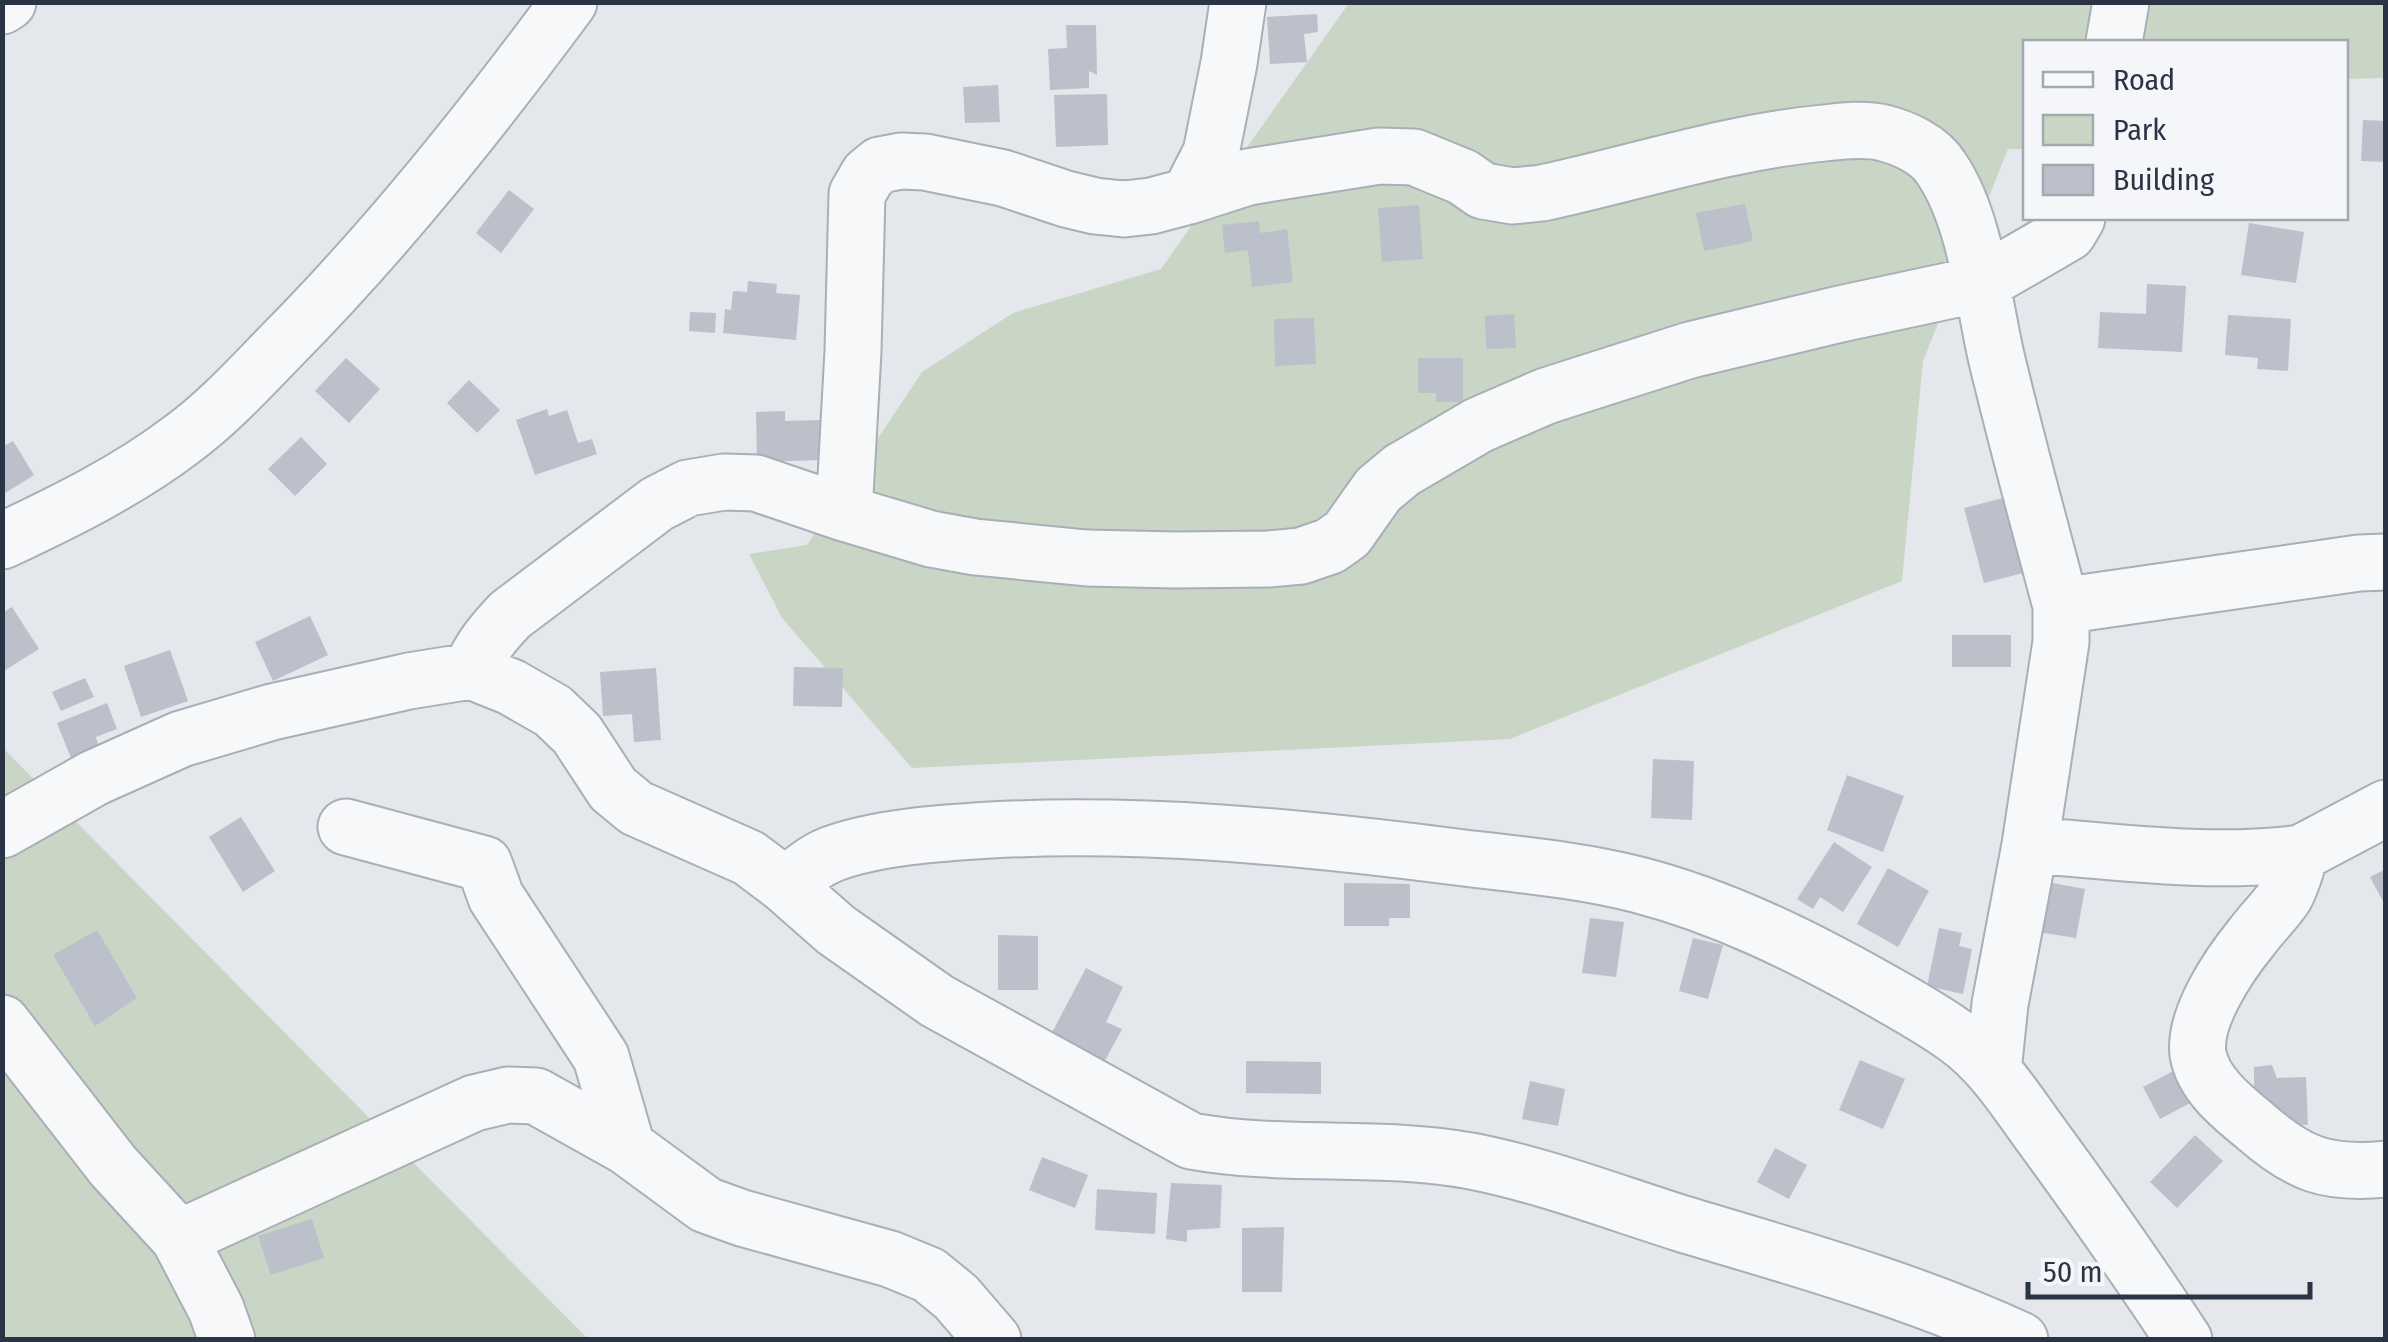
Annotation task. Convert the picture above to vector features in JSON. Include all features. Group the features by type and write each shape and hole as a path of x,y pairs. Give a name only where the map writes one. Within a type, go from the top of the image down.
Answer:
{"street":[{"path":"2,541 66,510 182,440 244,383 342,282 486,111 569,2"},
{"path":"1189,196 1210,153 1238,2"},
{"path":"2114,40 2121,2"},
{"path":"844,514 857,194 868,175 880,165 925,162 1003,178 1094,206 1124,208 1152,206 1248,177 1379,156 1414,157 1463,177 1483,191 1513,196 1574,186 1744,145 1816,134 1881,132 1910,143 1938,162 1960,205 2061,606 2061,642 2030,845 2000,1004 1993,1071"},
{"path":"471,670 491,635 510,615 657,504 688,488 724,482 756,483 844,514 974,547 1087,558 1301,556 1330,546 1347,534 1378,490 1402,470 1479,425 1546,396 1690,350 1980,284 2068,233 2076,220"},
{"path":"2061,606 2359,562 2386,562"},
{"path":"2,830 94,778 182,738 272,712 471,670 554,710 576,734 612,789 636,808 750,858 836,930 937,1001 1191,1141 1222,1146 1441,1157 1490,1166 1882,1286 2020,1340"},
{"path":"2030,845 2197,858 2266,858 2301,854 2386,808"},
{"path":"346,827 484,864 496,897 601,1058 627,1146"},
{"path":"786,886 812,863 832,854 938,833 1138,827 1364,845 1638,885 1762,928 1828,960 1962,1041 1993,1071 2091,1203 2184,1340"},
{"path":"2301,854 2286,894 2247,942 2211,1000 2201,1025 2198,1053 2207,1077 2220,1094 2271,1140 2307,1163 2330,1170 2386,1169"},
{"path":"2,1023 113,1166 179,1238 227,1340"},
{"path":"179,1238 474,1103 508,1095 536,1096 627,1146 706,1205 929,1275 956,1298 993,1340"}],"green space":[{"path":"1349,3 2385,3 2385,78 2348,79 2348,40 2023,40 2023,149 2008,149 1923,361 1902,581 1510,739 912,768 782,618 749,554 807,545 922,372 1013,313 1161,269"},
{"path":"3,748 588,1339 3,1339"}],"building":[{"path":"1317,14 1318,32 1304,34 1307,62 1270,64 1267,17"},
{"path":"1066,25 1096,25 1097,75 1089,71 1089,88 1050,90 1048,49 1067,48"},
{"path":"998,85 1000,122 965,123 963,87"},
{"path":"1107,94 1108,145 1056,147 1054,95"},
{"path":"2363,120 2386,121 2386,162 2361,161"},
{"path":"509,190 534,209 501,253 476,233"},
{"path":"1745,204 1753,241 1704,251 1696,213"},
{"path":"1419,205 1423,259 1382,262 1378,208"},
{"path":"1259,221 1260,233 1287,229 1293,282 1252,287 1248,250 1225,253 1222,225"},
{"path":"2249,223 2304,232 2296,283 2241,275"},
{"path":"748,281 777,284 776,293 800,295 796,340 723,333 725,309 731,310 733,291 747,292"},
{"path":"2147,284 2186,286 2182,352 2098,348 2100,312 2146,314"},
{"path":"690,312 716,313 715,333 689,331"},
{"path":"1514,314 1516,348 1486,349 1485,316"},
{"path":"2228,315 2291,319 2288,371 2257,369 2258,358 2225,355"},
{"path":"1314,318 1316,364 1275,366 1274,319"},
{"path":"346,358 380,389 349,423 315,391"},
{"path":"1418,358 1463,358 1463,402 1436,402 1436,393 1418,393"},
{"path":"469,380 500,410 477,433 447,403"},
{"path":"547,409 549,416 567,410 578,443 592,439 597,454 535,475 516,420"},
{"path":"785,411 785,421 821,420 822,460 757,462 756,412"},
{"path":"301,437 327,464 295,496 268,469"},
{"path":"13,441 34,475 2,495 2,447"},
{"path":"2007,497 2027,572 1984,583 1964,508"},
{"path":"12,607 39,649 2,672 2,613"},
{"path":"310,616 328,655 273,681 255,642"},
{"path":"1952,635 2011,635 2011,667 1952,667"},
{"path":"170,650 188,701 141,717 124,666"},
{"path":"794,667 843,668 842,707 793,706"},
{"path":"656,668 661,740 634,742 632,714 603,716 600,672"},
{"path":"85,678 94,697 61,711 52,692"},
{"path":"107,703 117,729 96,737 101,757 75,768 57,723"},
{"path":"1653,759 1694,761 1692,820 1651,818"},
{"path":"1847,775 1904,796 1883,852 1827,830"},
{"path":"241,817 275,871 243,892 209,837"},
{"path":"1834,842 1872,867 1843,912 1820,897 1813,909 1797,899"},
{"path":"1888,868 1929,891 1898,947 1857,924"},
{"path":"2386,869 2386,907 2370,877"},
{"path":"2047,882 2085,889 2076,938 2038,932"},
{"path":"1344,883 1410,884 1410,918 1389,918 1389,926 1344,926"},
{"path":"1590,918 1624,922 1616,977 1582,973"},
{"path":"1939,928 1962,933 1959,946 1972,949 1963,994 1927,986"},
{"path":"97,930 137,998 95,1026 53,955"},
{"path":"998,935 1038,936 1038,990 998,990"},
{"path":"1693,938 1723,945 1708,999 1679,991"},
{"path":"1086,968 1123,987 1106,1022 1122,1029 1099,1072 1046,1044"},
{"path":"1860,1060 1905,1079 1883,1129 1839,1110"},
{"path":"1246,1061 1321,1062 1321,1094 1246,1093"},
{"path":"2272,1065 2277,1078 2306,1077 2308,1125 2285,1124 2283,1113 2269,1113 2254,1104 2254,1067"},
{"path":"2177,1069 2194,1101 2160,1119 2143,1087"},
{"path":"1530,1081 1565,1089 1558,1126 1522,1119"},
{"path":"2195,1135 2223,1161 2177,1208 2150,1182"},
{"path":"1775,1148 1807,1165 1789,1199 1757,1182"},
{"path":"1042,1157 1088,1175 1075,1208 1029,1190"},
{"path":"1171,1183 1222,1185 1220,1228 1187,1230 1187,1242 1166,1239"},
{"path":"1097,1189 1157,1193 1155,1234 1095,1230"},
{"path":"312,1219 324,1258 271,1275 258,1236"},
{"path":"1284,1227 1282,1292 1242,1292 1242,1228"}]}
